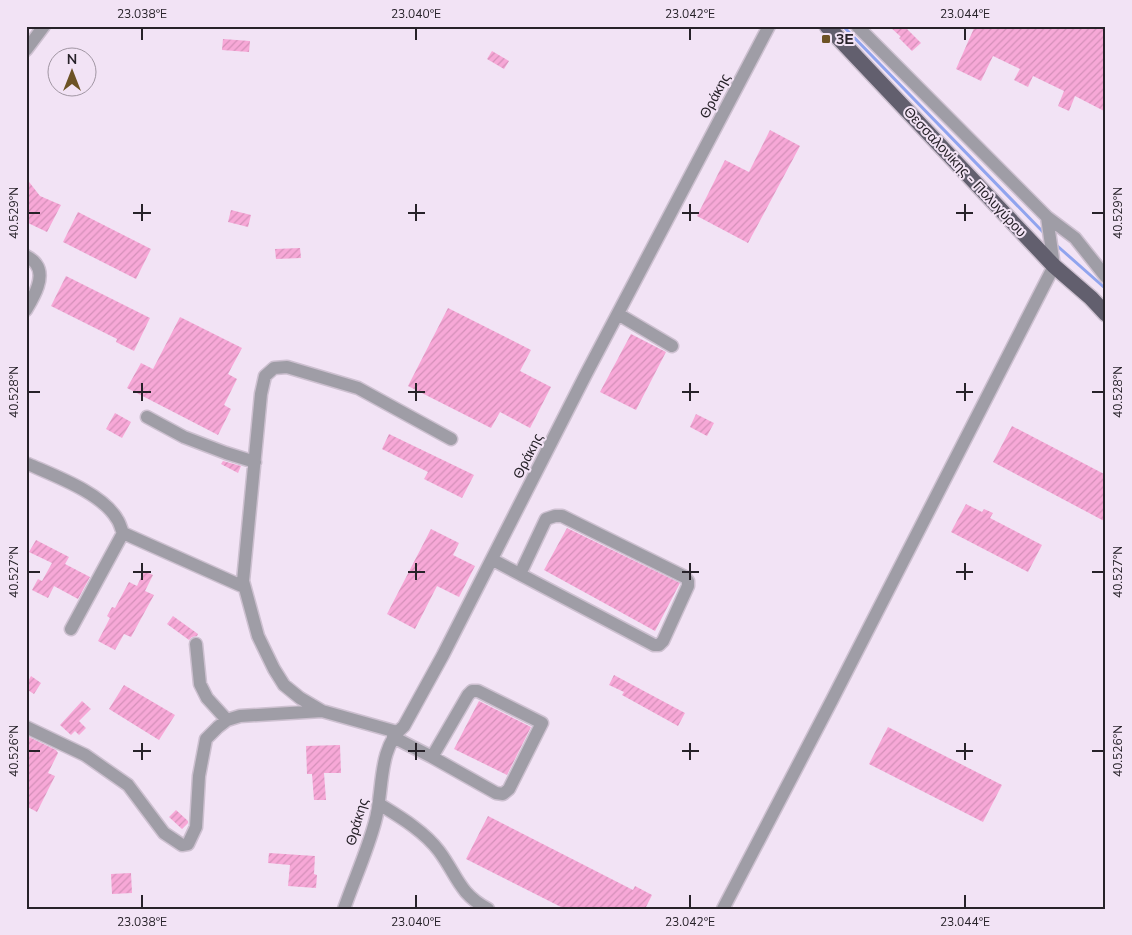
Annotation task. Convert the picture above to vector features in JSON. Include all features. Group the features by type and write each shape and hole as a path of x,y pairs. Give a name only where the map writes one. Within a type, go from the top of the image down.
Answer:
{"main road":[{"name":"Θεσσαλονίκης - Πολυγύρου","path":"827,26 1054,266 1091,298 1106,314"}],"street":[{"path":"26,50 44,26"},
{"name":"Θράκης","path":"344,909 375,823 387,751 395,734 404,726 443,656 618,314 769,26"},
{"path":"857,26 1047,217 1074,238 1105,273"},
{"path":"723,909 1054,266 1047,217"},
{"path":"26,256 36,262 40,276 36,290 26,310"},
{"path":"618,314 672,346"},
{"path":"432,757 472,691 478,691 542,723 509,789 503,794 496,793 432,757 395,734 322,711 300,698 284,685 274,669 258,636 244,587 244,573 261,394 265,376 274,368 287,367 358,388 451,439"},
{"path":"147,417 184,437 255,462"},
{"path":"28,464 76,486 108,508 117,519 123,533 244,587"},
{"path":"492,560 654,645 659,645 663,641 688,586 688,581 685,577 562,516 555,516 546,520 520,574"},
{"path":"71,629 123,533"},
{"path":"196,644 200,684 207,698 228,720"},
{"path":"26,727 85,756 128,785 164,832 182,846 188,844 196,827 198,776 206,739 218,727 228,720 247,715 322,711"},
{"path":"379,804 409,822 439,850 462,890 488,909"}],"building":[{"path":"889,26 904,26 921,43 912,51"},
{"path":"975,26 1106,26 1106,112 1075,96 1069,111 1058,106 1064,91 1033,76 1028,87 1014,80 1020,69 993,56 981,81 956,69"},
{"path":"223,39 250,41 249,52 222,50"},
{"path":"492,51 509,61 504,69 487,59"},
{"path":"770,130 800,146 748,243 697,216 725,160 749,172"},
{"path":"26,178 40,196 61,205 47,232 26,222"},
{"path":"231,210 251,215 248,227 228,222"},
{"path":"78,212 151,249 136,279 63,242"},
{"path":"300,248 301,258 276,259 275,249"},
{"path":"66,276 150,318 134,351 116,342 117,339 51,306"},
{"path":"448,308 531,350 520,371 551,387 530,428 500,412 491,428 408,386"},
{"path":"180,317 242,348 228,374 237,379 224,405 231,409 218,435 127,388 141,363 153,369"},
{"path":"631,334 666,352 636,410 600,392"},
{"path":"115,413 131,422 122,438 106,429"},
{"path":"696,414 714,423 707,436 690,427"},
{"path":"1012,426 1106,475 1106,522 993,462"},
{"path":"389,434 474,475 462,498 424,479 428,472 382,449"},
{"path":"223,461 241,466 238,473 221,464"},
{"path":"966,504 982,512 984,509 993,513 990,518 1042,545 1028,572 951,532"},
{"path":"567,528 680,583 655,631 544,570"},
{"path":"431,529 459,543 453,555 475,566 459,597 437,586 415,629 387,614"},
{"path":"36,540 69,557 65,564 90,577 78,599 54,586 48,598 32,590 38,579 42,581 52,563 29,552"},
{"path":"144,571 153,575 145,591 154,595 131,637 124,634 115,650 98,641 110,618 107,616 112,607 115,608 129,582 137,586"},
{"path":"173,616 198,634 197,636 189,640 167,624"},
{"path":"614,675 685,713 678,726 622,695 624,692 609,685"},
{"path":"31,676 41,683 34,694 26,689"},
{"path":"124,685 175,715 159,740 109,709"},
{"path":"82,701 91,709 79,721 86,728 79,735 75,731 71,735 60,725"},
{"path":"479,701 531,727 507,775 454,749"},
{"path":"888,727 1002,785 983,822 869,764"},
{"path":"27,736 56,750 58,753 48,773 55,776 37,812 26,806"},
{"path":"340,745 341,773 324,773 326,800 314,800 312,774 307,774 306,746"},
{"path":"176,810 188,821 182,829 169,817"},
{"path":"488,816 633,890 635,886 652,895 645,909 565,909 466,859"},
{"path":"269,853 315,856 314,874 317,875 316,888 288,886 290,865 268,863"},
{"path":"131,873 132,893 112,894 111,874"}],"waterway":[{"path":"843,26 1044,233"},
{"path":"1054,243 1106,289"}],"place":[{"name":"3Ε","path":"826,39"}]}
